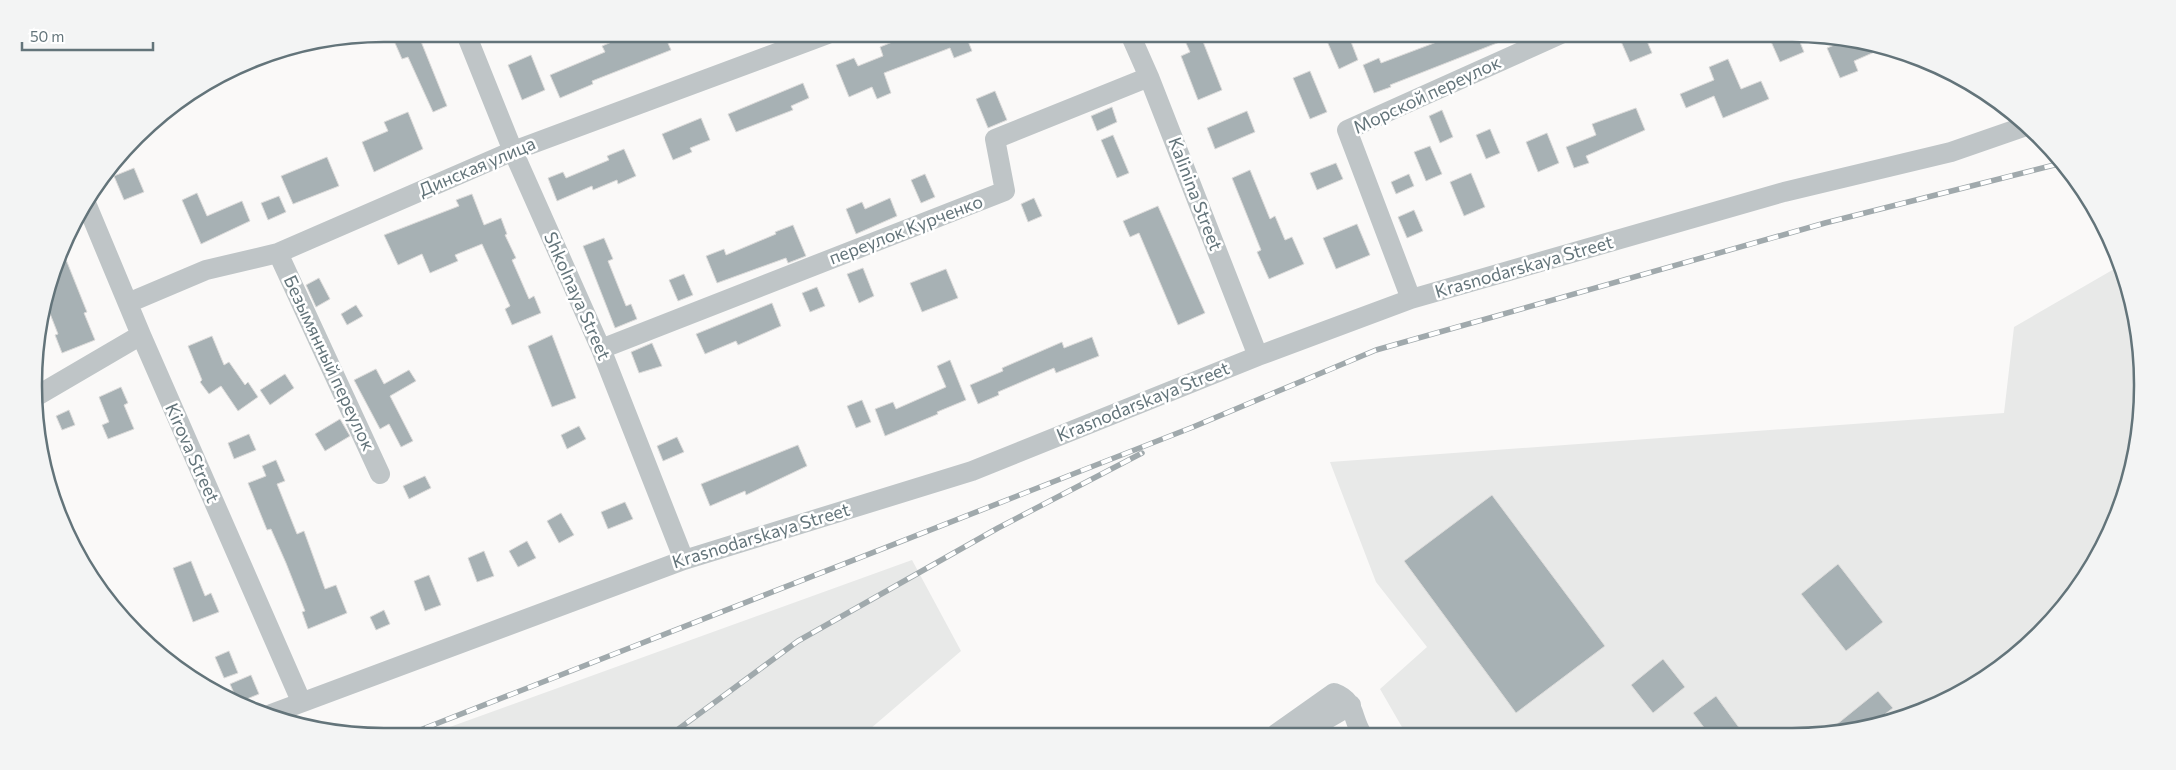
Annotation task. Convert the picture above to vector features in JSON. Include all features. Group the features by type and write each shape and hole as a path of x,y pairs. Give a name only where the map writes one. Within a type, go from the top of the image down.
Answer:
{"street":[{"name":"Shkolnaya Street","path":"469,42 512,151 602,349 684,560"},
{"name":"Динская улица","path":"128,303 206,270 278,253 512,151 806,42"},
{"name":"Kalinina Street","path":"1134,42 1258,356"},
{"name":"Морской переулок","path":"1412,299 1347,130 1542,42"},
{"name":"переулок Курченко","path":"602,349 1005,191 996,139 1149,77"},
{"name":"Krasnodarskaya Street","path":"279,710 684,560 972,471 1258,356 1412,299 1784,192 1951,152 2019,129"},
{"name":"Kirova Street","path":"90,212 141,335 301,701"},
{"name":"Безымянный переулок","path":"278,253 380,474"},
{"path":"42,394 141,335"},
{"path":"1284,728 1334,693 1344,697 1356,721"},
{"path":"1330,728 1342,719 1356,721"}],"shaded area":[{"path":"2113,270 2122,296 2131,340 2134,385 2131,430 2122,474 2115,495 2088,556 2063,594 2049,611 2017,643 1981,670 1942,692 1901,709 1880,716 1836,725 1791,728 1403,728 1380,689 1427,647 1376,582 1330,462 2004,413 2014,327"},
{"path":"912,560 961,651 871,728 447,728"}],"building":[{"path":"395,42 421,42 447,106 433,112 408,57 402,59"},
{"path":"612,42 668,42 671,50 592,81 593,84 560,98 550,75 605,52 602,46"},
{"path":"892,42 968,42 972,51 954,58 950,48 884,73 891,93 877,99 872,87 849,97 836,65 854,58 858,66 883,56 880,47"},
{"path":"1186,42 1203,42 1222,90 1198,100 1181,56 1190,52"},
{"path":"1327,42 1351,42 1358,60 1339,69"},
{"path":"1437,42 1500,42 1374,93 1363,65 1379,58 1381,63"},
{"path":"1621,42 1647,42 1652,53 1630,62"},
{"path":"1771,42 1800,42 1804,52 1780,62"},
{"path":"1836,45 1873,53 1854,61 1858,71 1840,78 1827,48"},
{"path":"531,55 545,90 522,100 508,65"},
{"path":"1728,59 1741,89 1761,81 1769,99 1723,118 1714,96 1686,108 1680,94 1714,80 1709,67"},
{"path":"1310,71 1327,112 1310,119 1293,78"},
{"path":"803,83 809,98 791,106 793,110 736,132 728,114"},
{"path":"995,91 1007,120 988,128 976,99"},
{"path":"1112,107 1117,122 1097,131 1091,116"},
{"path":"1636,108 1645,130 1586,156 1589,163 1574,168 1566,147 1596,135 1592,124"},
{"path":"1442,110 1453,137 1440,143 1429,116"},
{"path":"1247,111 1255,132 1215,149 1207,128"},
{"path":"408,112 423,149 374,172 362,142 388,131 384,122"},
{"path":"701,118 710,140 690,148 692,152 673,160 662,134"},
{"path":"1490,129 1500,153 1486,159 1476,135"},
{"path":"1547,133 1559,163 1538,172 1526,142"},
{"path":"1113,135 1129,173 1117,178 1101,140"},
{"path":"1430,146 1442,174 1426,181 1414,152"},
{"path":"624,149 636,176 618,184 617,180 593,190 592,186 557,201 548,178 563,172 566,178 609,160 607,156"},
{"path":"327,157 339,186 293,204 281,176"},
{"path":"1336,163 1343,179 1317,190 1310,173"},
{"path":"134,168 144,192 124,200 114,176"},
{"path":"1250,170 1270,219 1275,216 1285,240 1292,237 1304,264 1269,279 1257,252 1261,250 1232,178"},
{"path":"1471,173 1485,207 1464,216 1450,182"},
{"path":"925,174 935,197 921,203 911,180"},
{"path":"1409,174 1414,186 1396,194 1391,182"},
{"path":"197,193 207,216 242,201 250,221 201,244 182,200"},
{"path":"472,194 484,225 501,218 507,234 505,235 516,258 512,260 529,299 534,296 541,313 512,325 505,309 510,306 482,244 455,255 458,261 430,273 422,254 398,265 384,235 459,206 456,200"},
{"path":"279,196 286,212 268,220 261,203"},
{"path":"890,198 897,216 856,234 846,209 862,202 865,209"},
{"path":"1034,198 1042,216 1028,222 1021,204"},
{"path":"1158,206 1205,313 1178,325 1139,233 1130,237 1123,221"},
{"path":"1414,210 1423,231 1407,238 1398,217"},
{"path":"1357,224 1370,255 1336,269 1323,238"},
{"path":"793,225 806,256 788,263 786,258 717,283 706,256 724,249 726,255"},
{"path":"604,238 613,259 608,261 626,306 631,304 637,319 615,328 583,246"},
{"path":"66,261 87,312 84,313 95,340 62,353 55,335 58,334 50,314"},
{"path":"863,268 874,296 859,303 847,274"},
{"path":"946,269 958,298 922,312 910,283"},
{"path":"684,274 693,295 678,301 669,280"},
{"path":"319,278 330,299 316,307 306,285"},
{"path":"817,287 825,306 810,312 802,293"},
{"path":"772,303 781,326 738,345 736,341 705,354 696,334"},
{"path":"356,305 363,316 347,325 341,314"},
{"path":"552,335 576,398 552,407 528,346"},
{"path":"212,336 224,365 229,362 245,385 248,382 258,397 238,411 221,386 209,394 200,382 202,380 188,346"},
{"path":"1092,337 1099,356 1056,373 1054,368 998,392 999,395 978,404 970,385 1003,371 1002,368 1062,342 1064,348"},
{"path":"652,343 662,366 639,373 631,352"},
{"path":"950,360 966,400 885,436 875,409 893,402 896,409 946,387 937,366"},
{"path":"376,369 384,384 409,370 416,381 390,396 413,441 401,447 389,424 380,429 354,380"},
{"path":"285,374 294,388 270,405 260,390"},
{"path":"121,387 128,403 124,405 134,429 108,439 102,425 109,422 99,397"},
{"path":"862,400 871,422 856,428 847,406"},
{"path":"69,410 75,425 62,430 56,416"},
{"path":"340,419 350,436 325,451 315,434"},
{"path":"579,426 586,439 567,449 561,435"},
{"path":"249,434 256,450 234,459 228,443"},
{"path":"677,437 684,452 663,461 657,446"},
{"path":"798,445 807,466 746,495 745,491 710,506 701,484"},
{"path":"276,460 285,481 277,484 297,534 304,531 325,589 336,585 347,613 308,629 302,612 305,611 286,563 271,529 267,530 248,483 266,476 262,466"},
{"path":"425,476 431,488 409,499 403,486"},
{"path":"1492,495 1605,646 1516,713 1404,561"},
{"path":"625,502 633,519 608,529 601,512"},
{"path":"561,513 574,535 559,543 547,521"},
{"path":"527,541 536,558 518,567 509,551"},
{"path":"484,551 494,576 477,582 468,558"},
{"path":"191,561 205,596 211,593 219,612 193,622 173,568"},
{"path":"1838,564 1883,622 1846,651 1801,594"},
{"path":"429,575 441,605 425,611 414,581"},
{"path":"384,610 390,624 376,630 370,617"},
{"path":"229,651 238,673 224,678 215,657"},
{"path":"1663,659 1685,687 1653,713 1631,685"},
{"path":"251,675 259,694 248,698 233,692 230,684"},
{"path":"1878,691 1893,708 1880,716 1836,725"},
{"path":"1716,696 1739,728 1704,728 1693,713"}],"railway":[{"path":"425,728 1193,427 1376,350 1825,223 2054,165"},
{"path":"680,728 798,641 998,528 1142,453"}]}
